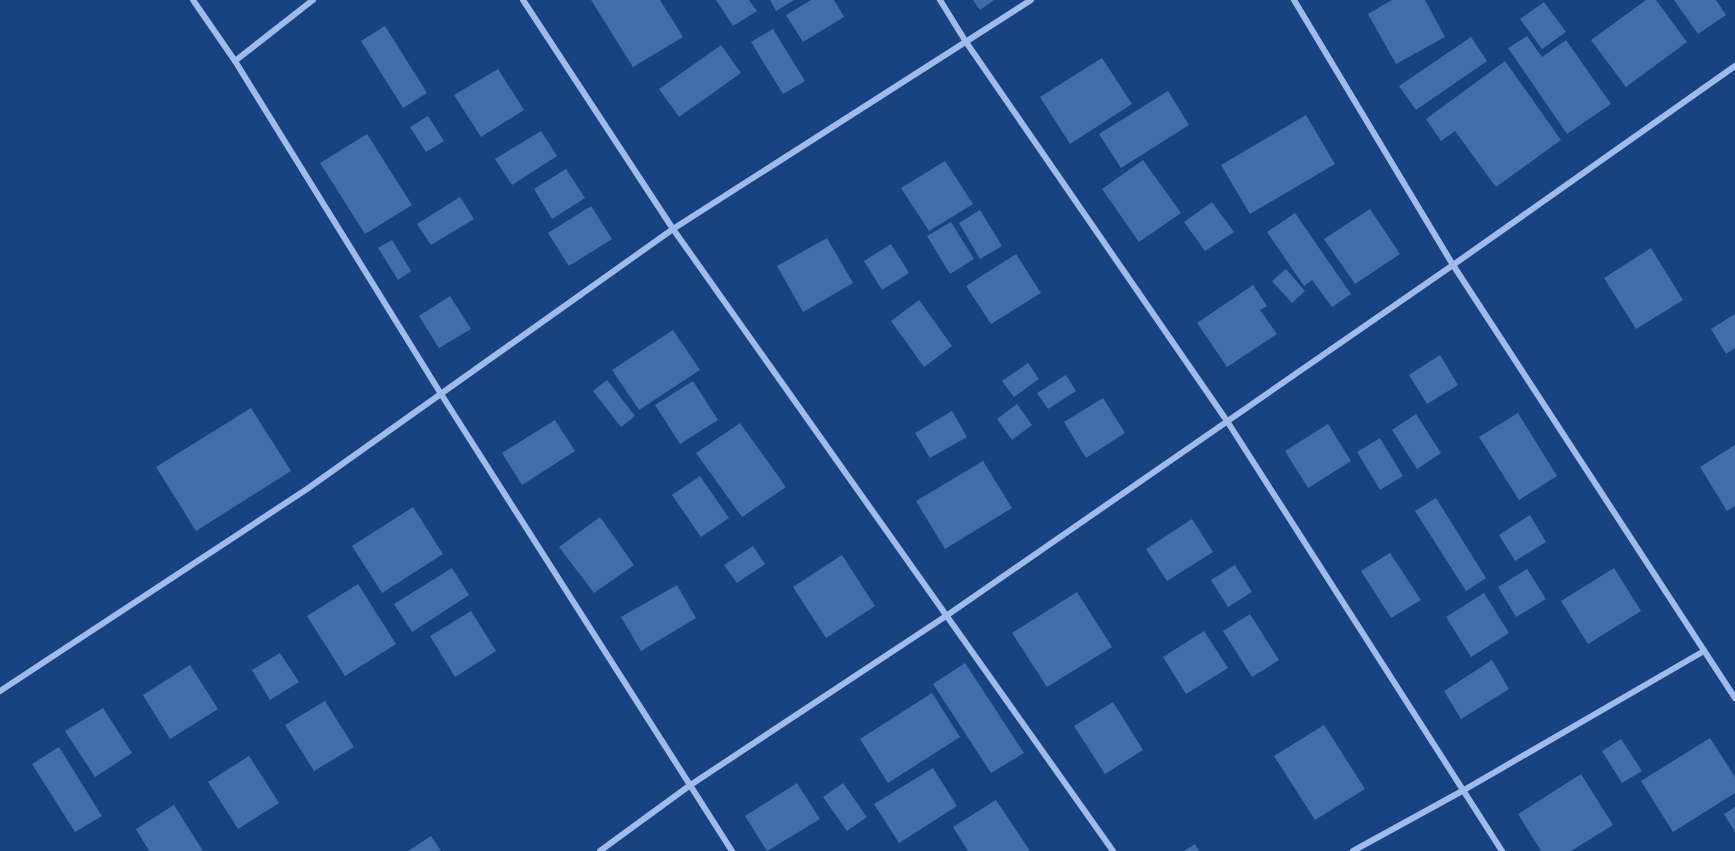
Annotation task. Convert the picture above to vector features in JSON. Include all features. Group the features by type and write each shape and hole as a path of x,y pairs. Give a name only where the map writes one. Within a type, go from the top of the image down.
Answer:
{"street":[{"path":"193,0 235,61 441,394 732,851"},
{"path":"235,61 313,0"},
{"path":"523,0 673,229 1113,851"},
{"path":"940,0 966,42 1227,421 1502,851"},
{"path":"0,690 307,489 673,229 1030,0"},
{"path":"1294,0 1452,265 1735,698"},
{"path":"600,851 689,786 946,616 1735,66"},
{"path":"1353,851 1464,790 1704,651"}],"building":[{"path":"591,0 660,0 683,37 633,67"},
{"path":"716,0 749,0 757,11 733,26"},
{"path":"770,0 794,0 776,11"},
{"path":"811,0 834,0 844,17 803,42 786,15"},
{"path":"973,0 994,0 980,10"},
{"path":"1392,0 1425,0 1445,37 1396,64 1368,14"},
{"path":"1646,0 1656,0 1687,42 1626,87 1591,40"},
{"path":"1674,0 1716,0 1726,15 1698,34"},
{"path":"1544,2 1566,32 1542,49 1520,19"},
{"path":"385,26 427,93 403,108 361,41"},
{"path":"773,29 805,81 783,94 751,42"},
{"path":"1527,36 1542,57 1566,40 1611,104 1567,134 1508,48"},
{"path":"1471,37 1487,61 1416,110 1399,86"},
{"path":"721,45 741,73 679,117 659,89"},
{"path":"1102,58 1132,104 1070,144 1040,97"},
{"path":"1505,61 1561,140 1496,187 1455,131 1441,141 1426,119"},
{"path":"498,69 524,110 481,137 454,95"},
{"path":"1168,91 1189,125 1121,168 1099,134"},
{"path":"1306,115 1335,164 1250,214 1221,165"},
{"path":"428,116 444,141 426,152 410,127"},
{"path":"541,131 557,156 512,185 495,159"},
{"path":"367,134 412,205 365,234 320,163"},
{"path":"1143,160 1181,213 1139,242 1102,189"},
{"path":"945,161 973,204 929,231 901,188"},
{"path":"566,169 585,198 552,219 534,189"},
{"path":"460,197 474,219 431,245 417,224"},
{"path":"1212,202 1234,232 1205,251 1184,222"},
{"path":"591,206 612,239 569,266 548,233"},
{"path":"1370,209 1400,254 1355,284 1324,239"},
{"path":"980,210 1002,246 980,259 959,223"},
{"path":"1295,213 1351,294 1332,307 1312,280 1304,286 1267,232"},
{"path":"951,222 974,259 950,274 927,236"},
{"path":"827,238 853,283 803,312 777,266"},
{"path":"392,240 411,271 398,280 378,248"},
{"path":"891,244 909,273 882,290 864,261"},
{"path":"1651,248 1683,300 1636,329 1604,278"},
{"path":"1016,254 1041,293 991,324 966,286"},
{"path":"1286,269 1305,291 1292,303 1272,281"},
{"path":"1253,285 1267,306 1260,310 1277,334 1227,367 1197,323"},
{"path":"450,296 471,329 439,348 419,316"},
{"path":"919,300 952,346 924,367 891,321"},
{"path":"1735,314 1735,348 1726,354 1711,329"},
{"path":"673,330 700,370 639,410 612,370"},
{"path":"1440,355 1458,385 1427,404 1409,375"},
{"path":"1028,363 1039,379 1014,397 1002,381"},
{"path":"1066,375 1076,391 1048,409 1037,393"},
{"path":"607,380 635,416 621,427 593,391"},
{"path":"693,381 718,420 680,444 655,405"},
{"path":"1103,398 1125,433 1086,458 1064,422"},
{"path":"1017,404 1032,425 1012,440 997,419"},
{"path":"251,408 291,471 196,531 156,467"},
{"path":"952,411 967,437 930,458 915,433"},
{"path":"1518,413 1557,476 1519,500 1479,437"},
{"path":"1416,414 1441,453 1417,469 1392,430"},
{"path":"555,420 575,451 522,485 502,453"},
{"path":"740,423 786,487 742,517 696,453"},
{"path":"1328,424 1351,461 1308,488 1285,451"},
{"path":"1380,438 1403,476 1380,490 1357,452"},
{"path":"1735,445 1735,506 1727,511 1700,467"},
{"path":"983,461 1012,508 945,549 916,501"},
{"path":"700,476 729,518 701,537 672,495"},
{"path":"1436,498 1486,578 1466,591 1415,511"},
{"path":"413,507 443,554 382,593 352,546"},
{"path":"1530,515 1546,542 1515,561 1499,535"},
{"path":"600,517 634,565 594,593 559,547"},
{"path":"1192,519 1213,552 1167,581 1146,549"},
{"path":"753,546 765,564 737,583 724,565"},
{"path":"1390,553 1421,600 1391,618 1361,571"},
{"path":"842,555 875,606 826,638 793,587"},
{"path":"1235,565 1252,592 1228,607 1211,580"},
{"path":"452,568 469,595 412,632 394,604"},
{"path":"1614,568 1641,611 1588,644 1561,601"},
{"path":"1527,569 1546,599 1516,617 1498,587"},
{"path":"358,584 396,644 345,676 307,616"},
{"path":"677,585 696,618 641,651 621,617"},
{"path":"1077,592 1112,647 1047,687 1012,633"},
{"path":"1484,593 1509,633 1471,657 1446,617"},
{"path":"471,611 496,651 455,677 430,636"},
{"path":"1250,614 1279,660 1252,677 1223,631"},
{"path":"1204,631 1228,668 1186,694 1163,657"},
{"path":"280,653 299,682 270,700 252,670"},
{"path":"1492,660 1509,689 1461,719 1444,691"},
{"path":"965,663 1024,753 991,773 933,684"},
{"path":"190,665 218,709 170,739 143,695"},
{"path":"932,693 960,737 888,783 860,739"},
{"path":"325,701 354,747 314,771 285,725"},
{"path":"1113,702 1143,750 1105,774 1074,726"},
{"path":"103,708 132,753 95,777 65,731"},
{"path":"1324,725 1365,789 1315,820 1274,756"},
{"path":"1710,738 1735,777 1735,793 1673,832 1641,781"},
{"path":"1621,739 1642,771 1622,783 1602,751"},
{"path":"59,747 102,816 75,832 32,764"},
{"path":"249,756 279,803 238,829 208,782"},
{"path":"933,768 957,806 899,843 874,804"},
{"path":"1581,774 1613,825 1571,851 1541,851 1518,814"},
{"path":"797,783 820,819 767,851 745,816"},
{"path":"843,783 867,817 847,831 823,797"},
{"path":"996,800 1030,851 968,851 953,827"},
{"path":"174,805 203,851 149,851 136,829"},
{"path":"1735,807 1735,832 1724,814"},
{"path":"431,836 441,851 408,851"},
{"path":"1195,844 1199,851 1184,851"}]}
